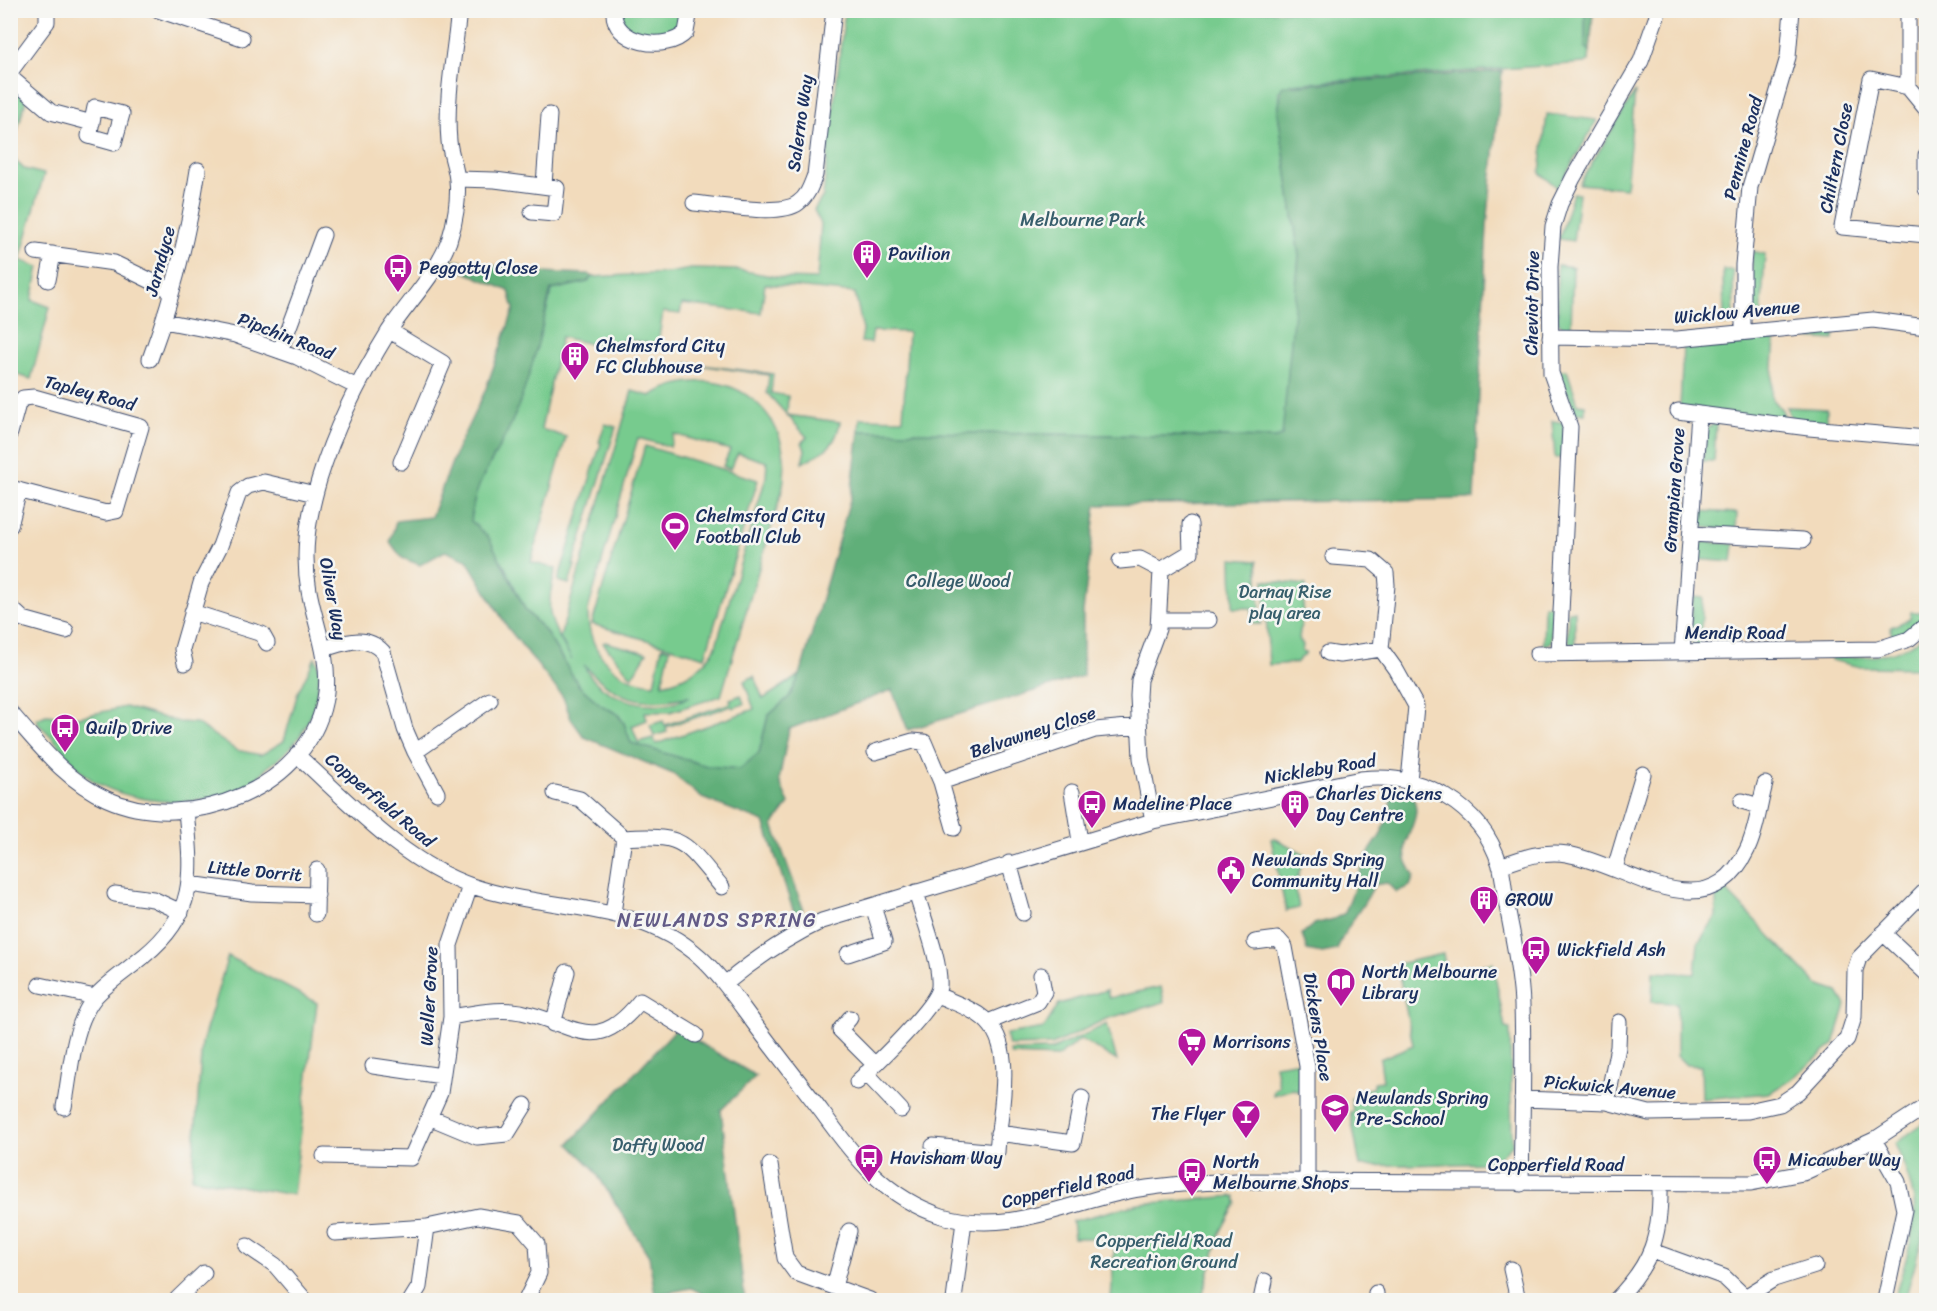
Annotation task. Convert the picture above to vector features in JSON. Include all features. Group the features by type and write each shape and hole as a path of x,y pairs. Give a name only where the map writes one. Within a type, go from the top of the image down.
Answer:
{"street":[{"path":"10,72 47,22 47,10"},
{"path":"159,10 242,38"},
{"name":"Oliver Way","path":"10,712 57,766 83,786 106,799 132,808 160,811 186,811 237,798 258,788 297,755 310,736 326,694 327,671 305,566 305,542 315,494 333,437 357,387 390,331 435,267 449,241 456,210 457,179 449,141 449,110 459,10"},
{"path":"614,10 615,23 619,31 627,37 662,43 672,42 686,32 690,10"},
{"name":"Salerno Way","path":"694,203 775,210 797,205 808,192 815,175 834,10"},
{"name":"Cheviot Drive","path":"1559,654 1570,427 1551,373 1550,267 1553,226 1560,204 1641,61 1659,10"},
{"name":"Pennine Road","path":"1743,332 1743,254 1750,187 1788,57 1792,10"},
{"path":"1908,10 1908,87 1926,109"},
{"path":"10,77 51,112 92,123"},
{"name":"Chiltern Close","path":"1908,87 1871,79 1842,227 1926,235"},
{"path":"544,185 549,115"},
{"path":"1926,155 1926,189"},
{"name":"Jarndyce","path":"150,358 164,321 189,226 198,170"},
{"path":"457,179 495,180 557,188 554,214 531,212"},
{"path":"280,351 323,235"},
{"path":"36,252 114,263 172,291"},
{"path":"48,279 53,254"},
{"name":"Wicklow Avenue","path":"1550,337 1677,339 1873,320 1926,327"},
{"name":"Pipchin Road","path":"164,321 235,335 280,351 357,387"},
{"path":"390,331 443,363 401,462"},
{"name":"Tapley Road","path":"10,433 18,404 23,398 34,397 141,427 116,511 106,513 15,489 10,526"},
{"path":"1678,411 1699,414"},
{"name":"Grampian Grove","path":"1682,652 1699,414 1809,428 1926,438"},
{"path":"185,663 182,649 201,583 220,546 239,493 248,486 264,482 315,494"},
{"path":"1161,570 1191,552 1190,524"},
{"path":"1691,534 1803,540"},
{"path":"1334,556 1371,561 1386,573 1381,649 1416,706 1409,780"},
{"path":"1120,561 1140,559 1161,570"},
{"path":"1153,821 1144,777 1139,726 1139,680 1160,620 1161,570"},
{"path":"10,607 23,619 66,631"},
{"path":"192,612 255,631 262,634 267,643"},
{"path":"1160,620 1209,620"},
{"name":"Mendip Road","path":"1537,654 1878,649 1908,639 1926,625"},
{"path":"323,649 359,641 375,644 383,652 405,729 438,793"},
{"path":"1328,653 1340,655 1381,649"},
{"path":"415,752 490,700"},
{"name":"Belvawney Close","path":"941,782 1095,730 1139,726"},
{"path":"875,752 913,741 924,742 941,782 954,828"},
{"name":"Copperfield Road","path":"297,755 397,842 429,866 470,886 530,901 636,918 668,932 700,957 725,984 873,1177 905,1201 964,1221 991,1223 1023,1220 1124,1192 1163,1186 1236,1181 1660,1185 1751,1183 1803,1173 1874,1140 1926,1106"},
{"path":"1615,868 1643,774"},
{"name":"Nickleby Road","path":"725,984 756,958 798,932 822,921 1009,862 1153,821 1360,779 1386,777 1409,780 1444,794 1466,811 1483,833 1500,866 1515,944 1522,1004 1521,1184"},
{"path":"1500,866 1531,855 1567,854 1615,868 1678,892 1716,887 1736,869 1748,849 1765,784"},
{"path":"1072,792 1080,841"},
{"path":"555,793 580,799 624,838 655,836 686,844 722,887"},
{"path":"1742,801 1759,806"},
{"path":"64,1107 83,1018 95,997 150,952 169,931 181,912 190,884 186,811"},
{"path":"613,914 624,838"},
{"path":"1009,862 1023,913"},
{"name":"Little Dorrit","path":"316,914 317,870"},
{"name":"Little Dorrit","path":"190,884 252,893 317,895"},
{"name":"Weller Grove","path":"324,1156 411,1158 440,1093 451,1017 450,945 470,886"},
{"name":"Pickwick Avenue","path":"1522,1099 1607,1102 1649,1113 1748,1112 1780,1104 1798,1092 1848,1039 1854,1017 1855,970 1860,958 1926,890"},
{"path":"866,1073 937,995 939,985 937,966 916,892"},
{"path":"115,894 153,899 181,912"},
{"path":"848,954 884,942 873,906"},
{"path":"1883,933 1926,973"},
{"name":"Dickens Place","path":"1255,942 1278,939 1285,947 1307,1065 1307,1183"},
{"path":"553,1024 567,972"},
{"path":"988,1022 1038,1002 1044,992 1041,975"},
{"path":"40,985 95,997"},
{"path":"933,1146 997,1152 1005,1059 1001,1042 988,1022 977,1013 937,995"},
{"path":"451,1017 477,1012 520,1012 569,1030 606,1032 626,1019 640,1001 696,1035"},
{"path":"850,1018 840,1030 866,1073 901,1110"},
{"path":"1607,1102 1618,1047 1619,1022"},
{"name":"Weller Grove","path":"373,1066 442,1076"},
{"path":"998,1133 1073,1143 1082,1098"},
{"path":"429,1117 477,1137 507,1134 525,1105"},
{"path":"1874,1140 1898,1182 1904,1210 1885,1300"},
{"path":"770,1165 784,1258 796,1274 870,1300"},
{"path":"1616,1300 1640,1274 1652,1251 1659,1216 1660,1185"},
{"path":"335,1233 427,1227 478,1216 519,1223 537,1244 539,1274 526,1300"},
{"path":"953,1300 964,1221"},
{"path":"411,1300 419,1287 427,1227"},
{"path":"834,1287 849,1231"},
{"path":"247,1246 275,1265 305,1300"},
{"path":"1652,1251 1724,1277 1747,1299 1774,1279 1815,1266"},
{"path":"1511,1269 1518,1300"},
{"path":"178,1300 204,1273"},
{"path":"1261,1300 1265,1281"}],"green space":[{"path":"620,11 686,11 681,30 669,38 636,35 626,30"},
{"name":"Melbourne Park","path":"845,11 1593,11 1589,61 1585,63 1290,84 1279,91 1278,112 1299,256 1284,433 1278,438 859,431 860,418 903,419 908,332 873,331 871,343 861,342 863,330 855,293 765,284 761,313 682,304 680,314 663,312 658,344 628,340 599,346 561,337 541,429 566,437 531,562 556,569 550,597 551,617 558,636 572,660 560,637 632,391 650,396 677,385 703,382 728,386 749,397 767,414 779,436 784,462 782,491 721,696 670,712 645,712 647,720 632,726 638,742 653,738 656,744 754,709 744,681 754,676 763,699 800,675 789,697 768,716 759,753 740,769 707,766 631,743 618,714 601,705 579,686 545,631 526,611 503,563 471,522 473,496 511,424 533,361 552,290 587,282 592,277 668,273 691,269 739,270 782,278 817,279 821,224 814,210 823,196","holes":["674,434 730,450 723,466 730,469 738,453 767,462 766,477 715,649 692,672 678,680 662,684 670,649 662,647 654,684 626,677 605,661 592,638 588,610 638,438 670,447","584,665 608,687 632,698 659,701 690,696 677,702 662,704 631,701 602,688"]},
{"path":"1585,11 1593,11 1590,51 1585,47"},
{"name":"College Wood","path":"1502,71 1487,226 1474,499 1096,505 1083,612 1083,676 908,730 892,690 789,729 779,780 789,804 773,825 803,908 800,915 794,913 764,822 702,798 673,774 584,737 571,719 563,697 508,628 467,560 445,551 420,565 402,558 390,542 396,521 431,517 457,449 485,391 514,309 509,291 448,265 451,260 540,272 589,274 592,277 587,282 551,290 524,391 505,437 476,494 471,521 489,538 526,611 545,631 579,686 601,705 617,714 624,723 631,743 707,766 740,769 759,753 768,716 789,697 800,675 851,496 859,431 1275,438 1282,436 1299,256 1278,112 1282,86"},
{"path":"16,90 26,100 11,152 11,95"},
{"path":"1635,92 1626,188 1579,184"},
{"path":"1547,114 1597,120 1558,188 1540,173"},
{"path":"11,156 24,169 44,174 20,260 39,267 32,300 50,307 31,379 11,373"},
{"path":"1573,193 1579,194 1573,241 1559,239"},
{"path":"1752,251 1765,254 1761,321 1753,320 1752,317"},
{"path":"1557,265 1573,267 1571,328 1563,327 1558,322"},
{"path":"1723,270 1733,270 1734,320 1732,324 1724,325"},
{"path":"1835,331 1834,340 1789,337 1789,336"},
{"path":"1775,337 1771,397 1782,410 1786,420 1680,407 1683,346"},
{"path":"685,363 773,374 771,393 788,396 787,415 767,393 769,375"},
{"path":"1559,370 1567,370 1578,404 1585,405 1585,414 1575,413"},
{"path":"1786,407 1827,409 1827,423 1791,418"},
{"path":"787,415 840,422 835,438 828,448 802,463 805,450 802,442 807,437"},
{"path":"1552,421 1562,422 1564,425 1563,458 1555,458"},
{"path":"1716,423 1714,461 1703,461 1707,428"},
{"path":"605,424 616,427 569,584 558,581"},
{"name":"Chelmsford City Football Club","path":"645,446 758,480 705,657 592,624"},
{"path":"1700,511 1737,513 1736,530 1702,527"},
{"path":"1703,542 1734,544 1732,562 1695,559 1698,545"},
{"path":"1232,559 1257,561 1261,624 1253,624 1252,608 1233,608"},
{"name":"Darnay Rise play area","path":"1264,580 1306,585 1299,639 1303,645 1302,652 1306,653 1296,663 1269,665"},
{"path":"1693,597 1703,598 1700,645 1692,642 1690,637"},
{"path":"1544,605 1552,605 1551,642 1543,646"},
{"path":"1568,611 1575,611 1575,646 1568,641"},
{"path":"1911,612 1926,612 1926,615 1907,631 1892,639 1891,627 1910,619"},
{"path":"1926,634 1926,667 1923,668 1860,667 1831,660 1831,657 1882,655 1893,652 1916,642"},
{"path":"603,643 647,653 632,677"},
{"path":"315,658 319,671 317,693 305,728 299,737 255,780 243,788 215,798 184,801 154,800 109,789 82,772 39,725 37,719 46,715 78,717 125,707 179,722 196,723 236,750 261,755 284,741 298,692"},
{"path":"741,695 744,704 666,727 667,732 654,736 650,725 663,721 665,725 731,703 730,699"},
{"path":"1396,792 1411,793 1415,803 1415,819 1405,849 1407,861 1414,876 1410,886 1396,892 1387,883 1374,885 1340,941 1337,950 1322,953 1307,950 1302,934 1314,924 1334,919 1345,913 1365,858 1380,836 1391,811 1390,802"},
{"path":"1274,838 1305,854 1295,886 1299,908 1286,911 1271,839"},
{"path":"1724,888 1817,985 1838,992 1846,1005 1834,1044 1789,1081 1769,1093 1702,1099 1701,1066 1686,1065 1677,1056 1677,1003 1652,1002 1653,972 1695,974 1698,943 1716,917 1716,894"},
{"path":"1443,954 1446,970 1493,963 1505,1028 1510,1029 1512,1145 1493,1163 1360,1166 1350,1112 1353,1111 1351,1098 1355,1097 1354,1092 1372,1088 1375,1082 1383,1081 1380,1059 1413,1045 1397,964"},
{"path":"228,956 317,1003 293,1195 192,1178 202,1043"},
{"path":"1161,987 1164,1002 1106,1019 1052,1045 1009,1046 1006,1034 1044,1028 1059,1004 1107,990 1109,998"},
{"path":"1107,1024 1117,1061 1081,1039 1057,1057 1011,1055 1010,1051 1051,1050"},
{"name":"Daffy Wood","path":"676,1029 756,1076 721,1110 745,1300 716,1300 691,1288 655,1295 649,1256 593,1168 569,1144"},
{"path":"1300,1061 1299,1092 1293,1089 1273,1095 1274,1089 1279,1087 1275,1065"},
{"path":"1926,1121 1926,1225 1905,1300 1894,1300 1908,1251 1914,1213 1911,1186 1895,1144"},
{"name":"Copperfield Road Recreation Ground","path":"1235,1196 1236,1203 1220,1233 1201,1300 1111,1300 1115,1238 1074,1238 1072,1221 1139,1204"}],"place":[{"name":"Pavilion","path":"867,280"},
{"name":"Peggotty Close","path":"398,294"},
{"name":"Chelmsford City FC Clubhouse","path":"575,382"},
{"name":"Chelmsford City Football Club","path":"675,552"},
{"name":"Quilp Drive","path":"65,754"},
{"name":"Madeline Place","path":"1092,830"},
{"name":"Charles Dickens Day Centre","path":"1295,830"},
{"name":"Newlands Spring Community Hall","path":"1231,896"},
{"name":"GROW","path":"1484,926"},
{"name":"Wickfield Ash","path":"1536,976"},
{"name":"North Melbourne Library","path":"1341,1008"},
{"name":"Morrisons","path":"1192,1068"},
{"name":"Newlands Spring Pre-School","path":"1335,1134"},
{"name":"The Flyer","path":"1246,1140"},
{"name":"Havisham Way","path":"869,1184"},
{"name":"Micawber Way","path":"1767,1186"},
{"name":"North Melbourne Shops","path":"1192,1198"}],"district":[{"name":"NEWLANDS SPRING","path":"717,920"}]}
